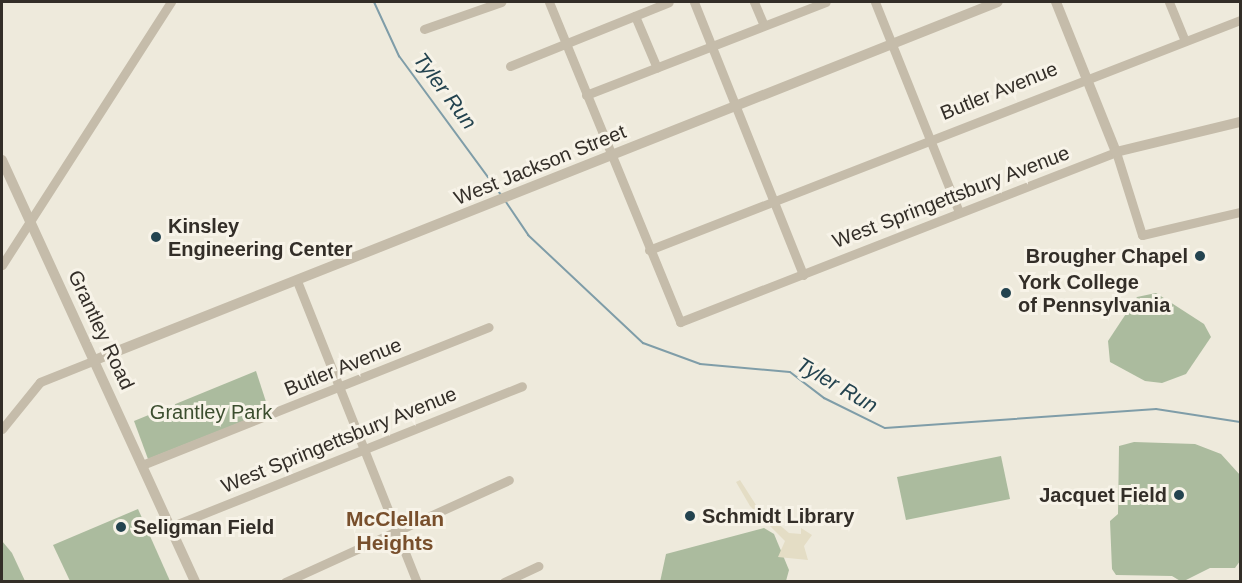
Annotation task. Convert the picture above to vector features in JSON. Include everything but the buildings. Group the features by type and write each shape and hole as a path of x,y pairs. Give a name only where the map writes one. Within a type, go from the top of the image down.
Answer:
{"street":[{"path":"2,265 31,224 171,2"},
{"path":"424,29 501,2"},
{"path":"549,2 649,250"},
{"path":"510,66 669,2"},
{"path":"694,2 803,275"},
{"path":"754,2 764,25"},
{"path":"585,95 812,4 826,2"},
{"path":"875,2 959,212"},
{"name":"West Jackson Street","path":"95,360 998,2"},
{"path":"1056,2 1116,152 1142,235 1240,212"},
{"path":"1169,2 1185,41"},
{"path":"635,16 657,68"},
{"name":"Butler Avenue","path":"649,250 929,138 1240,20"},
{"name":"West Springettsbury Avenue","path":"649,250 680,322 1116,152 1240,122"},
{"name":"Grantley Road","path":"2,160 195,582"},
{"path":"297,281 417,582"},
{"name":"Butler Avenue","path":"142,465 489,327"},
{"path":"2,429 46,383 95,360"},
{"name":"West Springettsbury Avenue","path":"170,526 522,386"},
{"path":"285,582 509,480"},
{"path":"504,582 538,566"}],"green space":[{"path":"1156,293 1204,324 1211,337 1186,374 1162,383 1145,381 1110,362 1108,341 1137,297"},
{"name":"Grantley Park","path":"256,371 269,411 148,459 134,421"},
{"name":"Jacquet Field","path":"1134,442 1195,444 1221,454 1240,475 1240,561 1235,568 1210,568 1182,582 1172,576 1116,575 1112,569 1110,521 1118,514 1119,446"},
{"path":"1001,456 1010,499 906,520 897,477"},
{"name":"Seligman Field","path":"138,509 170,581 70,581 53,545"},
{"path":"764,528 774,534 789,570 786,581 660,582 666,554"},
{"path":"2,541 12,553 25,581 2,581"}],"shaded area":[{"path":"740,480 756,505 789,533 801,534 801,528 812,535 804,546 808,560 778,557 785,541 750,506 736,482"}],"waterway":[{"name":"Tyler Run","path":"374,2 399,56 501,195"},
{"name":"Tyler Run","path":"506,202 528,235 643,343 700,364 790,372 824,398 885,428 1156,409 1240,422"}],"place":[{"name":"Kinsley Engineering Center","path":"156,237"},
{"name":"Brougher Chapel","path":"1200,256"},
{"name":"York College of Pennsylvania","path":"1006,293"},
{"name":"Jacquet Field","path":"1179,495"},
{"name":"Schmidt Library","path":"690,516"},
{"name":"Seligman Field","path":"121,527"}],"district":[{"name":"McClellan Heights","path":"395,531"}]}
